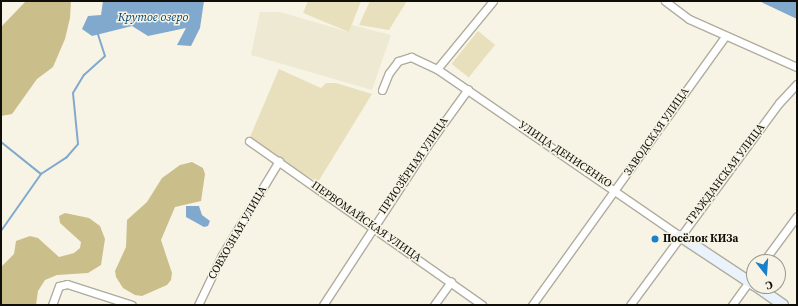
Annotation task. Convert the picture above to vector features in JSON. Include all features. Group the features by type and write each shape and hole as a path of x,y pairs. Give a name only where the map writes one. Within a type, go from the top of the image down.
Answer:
{"street":[{"path":"437,69 493,1"},
{"path":"665,1 689,19 797,67"},
{"name":"ЗАВОДСКАЯ УЛИЦА","path":"532,305 616,190 725,36"},
{"name":"УЛИЦА ДЕНИСЕНКО","path":"382,90 389,73 398,61 411,57 437,69 616,190 680,236 746,278"},
{"name":"ГРАЖДАНСКАЯ УЛИЦА","path":"630,305 779,103 797,84"},
{"name":"ПРИОЗЁРНАЯ УЛИЦА","path":"323,305 426,146 468,89"},
{"name":"ПЕРВОМАЙСКАЯ УЛИЦА","path":"250,141 374,227 482,305"},
{"name":"СОВХОЗНАЯ УЛИЦА","path":"198,305 222,255 279,161"},
{"path":"769,254 797,216"},
{"path":"434,305 451,282"},
{"path":"52,305 59,286 67,284 132,305"},
{"path":"732,305 746,290"},
{"name":"УЛИЦА ДЕНИСЕНКО","path":"769,294 783,305"}],"shaded area":[{"path":"26,1 71,1 70,18 65,39 53,67 37,79 12,114 1,116 1,27"},
{"path":"308,1 361,1 349,32 303,13"},
{"path":"370,1 407,1 389,30 359,25"},
{"path":"260,12 280,12 349,32 352,25 391,35 372,90 251,55"},
{"path":"478,31 495,45 469,77 452,64"},
{"path":"279,69 321,88 326,83 336,83 372,94 318,182 283,162 250,137"},
{"path":"192,162 203,168 205,174 201,201 175,207 161,240 172,273 171,280 167,285 142,296 135,295 123,288 116,277 115,271 126,247 127,220 147,202 162,178 180,165"},
{"path":"65,213 89,218 100,226 105,239 101,265 88,273 57,275 45,280 38,291 36,305 1,305 1,267 14,254 16,241 30,236 38,238 59,257 74,253 80,248 81,242 60,223 59,216"}],"water":[{"name":"Крутое озеро","path":"103,1 204,1 200,28 191,46 177,45 186,28 148,36 132,26 92,36 82,29 88,16 101,15"},
{"path":"759,1 797,1 797,19"},
{"path":"186,206 199,206 202,215 210,221 208,226 204,227 186,217"}],"waterway":[{"path":"1,231 41,174 66,158 78,144 73,93 84,75 105,56 98,34"},
{"path":"1,142 41,174"}],"place":[{"name":"Посёлок КИЗа","path":"655,239"}]}
